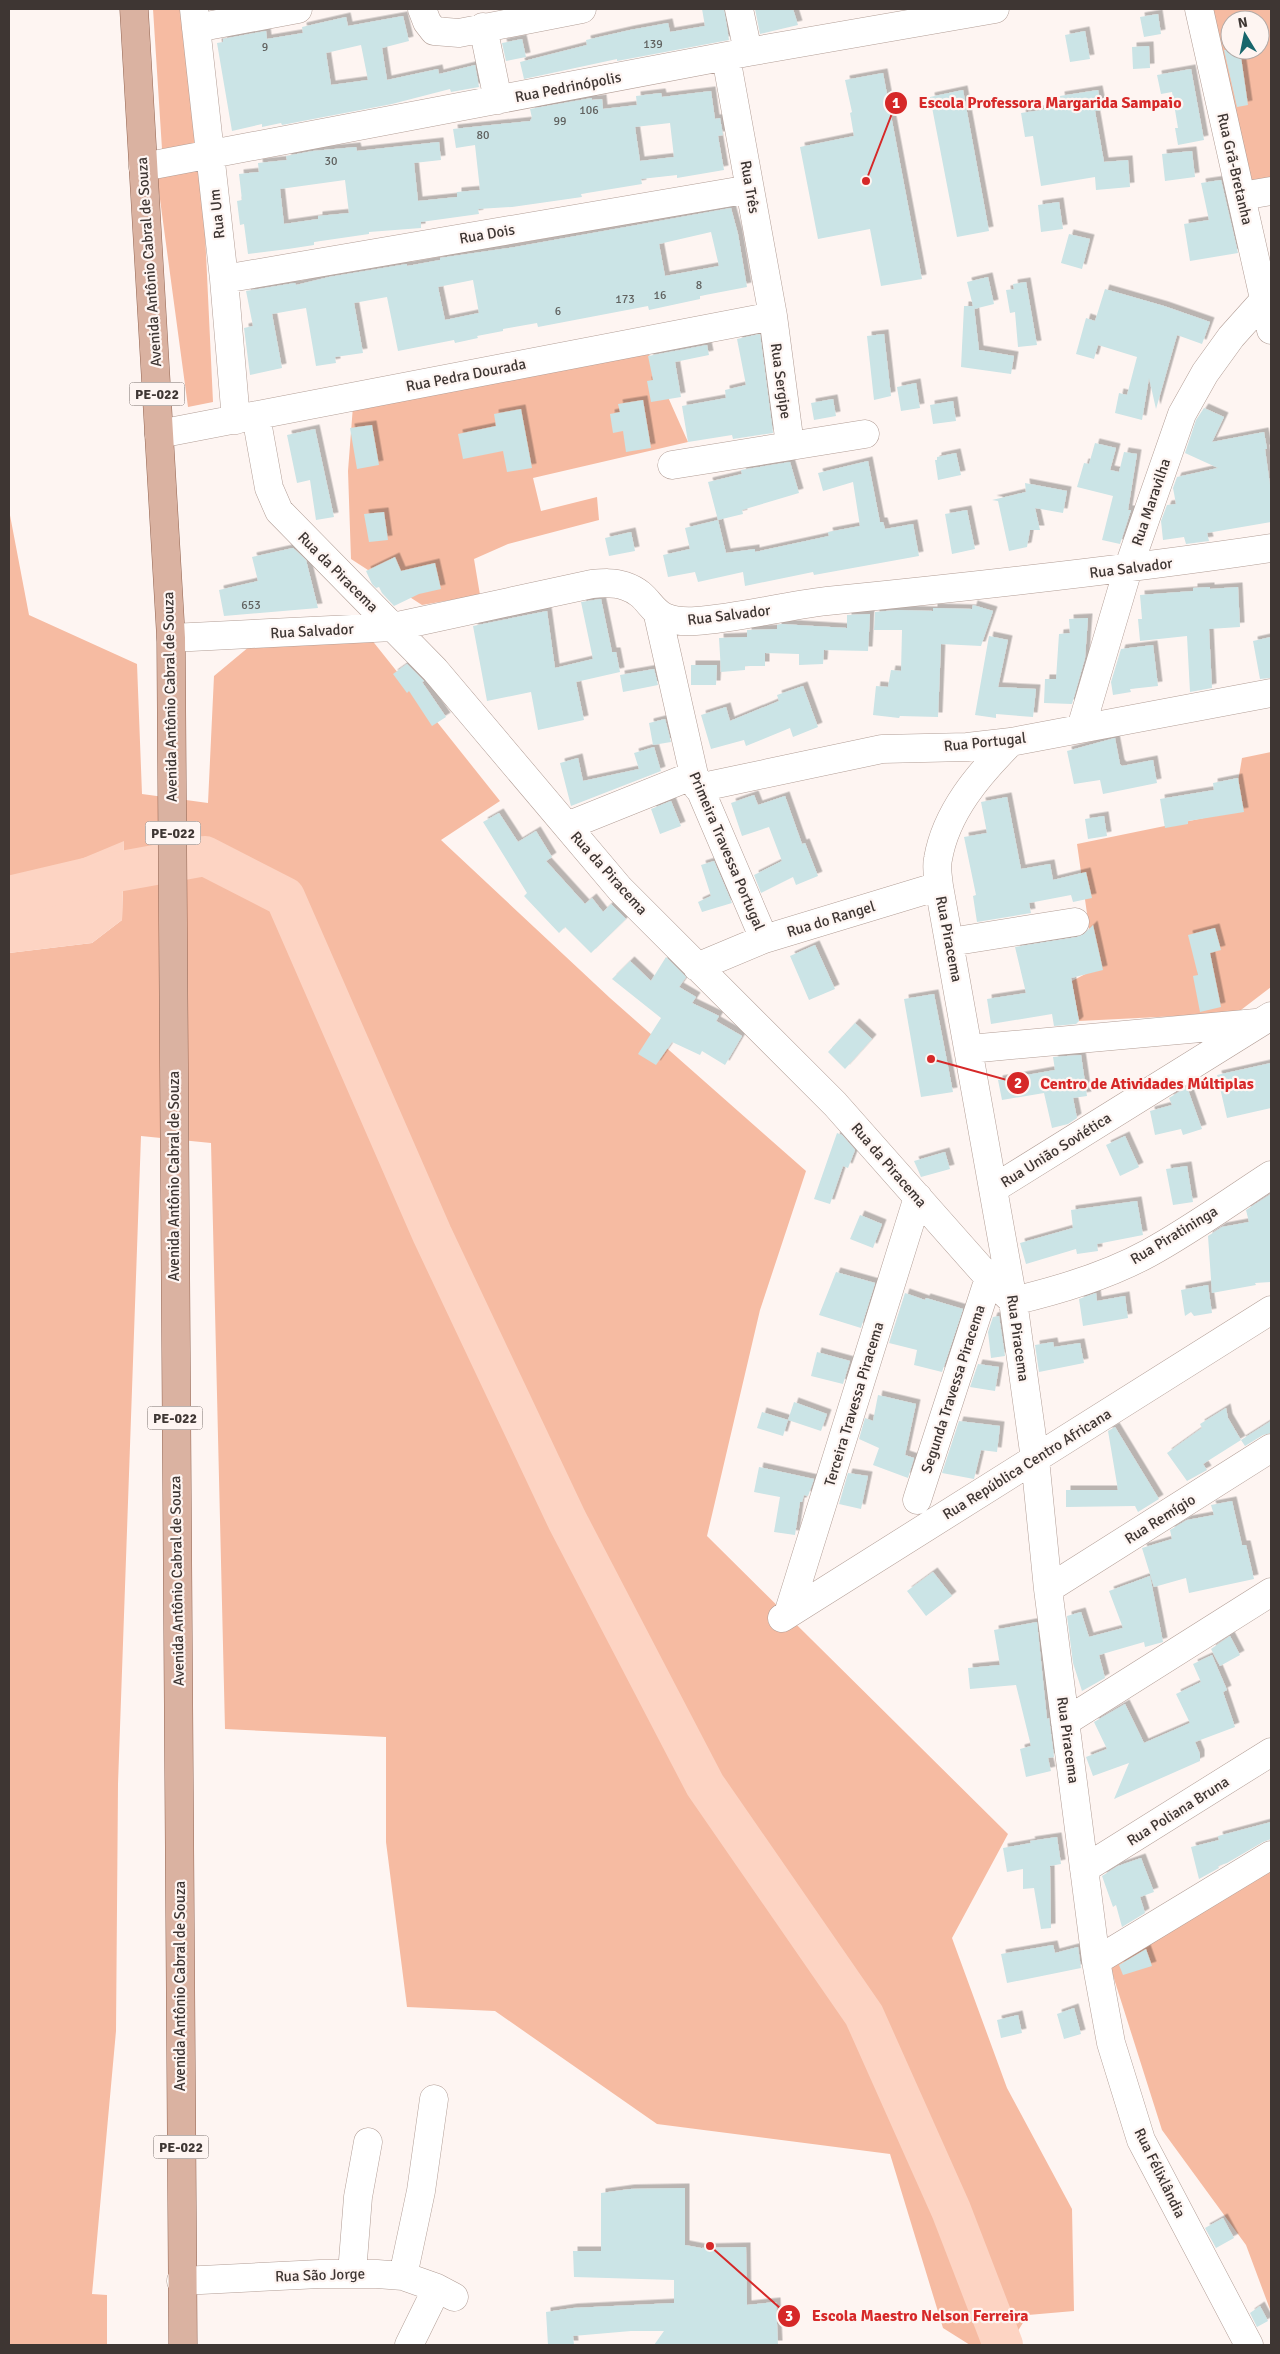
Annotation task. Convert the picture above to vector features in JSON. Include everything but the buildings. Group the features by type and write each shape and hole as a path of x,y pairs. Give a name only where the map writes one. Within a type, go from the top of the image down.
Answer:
{"main road":[{"name":"Avenida Antônio Cabral de Souza","path":"134,9 171,638 183,2345"}],"street":[{"path":"195,18 298,9"},
{"path":"422,9 427,22 434,31 459,33 582,9"},
{"name":"Rua Três","path":"739,9 737,55 750,189 773,316"},
{"name":"Rua Pedrinópolis","path":"142,167 210,156 737,55 994,9"},
{"name":"Rua Grã-Bretanha","path":"1199,9 1242,196 1268,298 1271,330"},
{"name":"Rua Um","path":"195,18 224,278 246,418"},
{"path":"483,28 498,100"},
{"name":"Rua Dois","path":"224,278 750,189"},
{"path":"1242,196 1271,191"},
{"name":"Rua Maravilha","path":"1080,728 1128,569 1182,414 1205,373 1231,337 1268,298"},
{"name":"Rua Pedra Dourada","path":"159,434 773,316"},
{"name":"Rua Sergipe","path":"773,316 790,445"},
{"name":"Rua da Piracema","path":"246,418 278,511 435,670 620,889 835,1104 989,1278 1013,1301"},
{"path":"672,465 865,434"},
{"name":"Rua Salvador","path":"171,638 393,627 601,583 627,586 642,597 658,615 674,621 697,621 825,602 1128,569 1271,548"},
{"name":"Primeira Travessa Portugal","path":"658,615 696,782 764,939"},
{"name":"Rua Portugal","path":"567,826 696,782 882,749 967,747 1011,742 1271,693"},
{"name":"Rua Piracema","path":"1011,742 980,776 952,819 943,837 937,861 939,886 1013,1301 1035,1459 1048,1589 1096,1961"},
{"name":"Rua do Rangel","path":"697,967 764,939 939,886"},
{"path":"950,942 1075,922"},
{"path":"969,1049 1267,1019"},
{"name":"Rua União Soviética","path":"993,1189 1267,1019"},
{"name":"Rua Piratininga","path":"1013,1301 1055,1291 1103,1274 1149,1253 1271,1175"},
{"name":"Terceira Travessa Piracema","path":"786,1614 918,1197"},
{"name":"Segunda Travessa Piracema","path":"917,1500 989,1278"},
{"name":"Rua República Centro Africana","path":"786,1614 1271,1310"},
{"name":"Rua Remígio","path":"1048,1589 1271,1448"},
{"path":"1065,1722 1271,1592"},
{"name":"Rua Poliana Bruna","path":"1084,1869 1271,1752"},
{"path":"1096,1961 1271,1855"},
{"name":"Rua Félixlândia","path":"1096,1961 1112,2043 1141,2140 1249,2345"},
{"path":"403,2276 421,2191 434,2099"},
{"path":"352,2273 358,2197 368,2142"},
{"name":"Rua São Jorge","path":"182,2281 352,2273 403,2276 445,2292 409,2345"}],"shaded area":[{"path":"153,9 186,9 195,144 162,149"},
{"path":"1211,9 1271,9 1271,183 1245,188 1221,60 1270,60 1270,10 1220,10 1220,56"},
{"path":"202,169 213,402 188,407 157,177"},
{"path":"647,350 688,442 533,478 541,511 597,497 599,520 508,544 474,559 480,595 422,605 351,559 348,471 353,406"},
{"path":"9,510 29,615 137,664 142,794 208,803 214,676 250,646 371,639 500,801 441,840 610,998 806,1171 760,1310 707,1536 1008,1834 952,1938 1007,2088 1072,2209 1074,2311 1028,2315 1010,2343 1011,2345 970,2345 943,2328 890,2154 657,2124 495,2011 407,2007 386,1842 386,1737 225,1729 211,1143 141,1136 118,1784 116,2031 92,2294 107,2295 107,2345 9,2345 9,953 92,943 122,920 124,842 9,889"},
{"path":"1271,752 1271,987 1237,1013 1079,1021 1072,981 1095,969 1077,844 1233,812 1242,758"},
{"path":"124,841 122,920 92,943 9,953 9,889"},
{"path":"1271,1868 1271,2312 1246,2245 1162,2130 1110,1966"}],"waterway":[{"path":"9,896 94,876 205,856 285,897 432,1234 567,1520 705,1785 864,2015 951,2210 1003,2345"}],"place":[{"name":"Escola Professora Margarida Sampaio","path":"866,181"},
{"name":"Centro de Atividades Múltiplas","path":"931,1059"},
{"name":"Escola Maestro Nelson Ferreira","path":"710,2246"}]}
